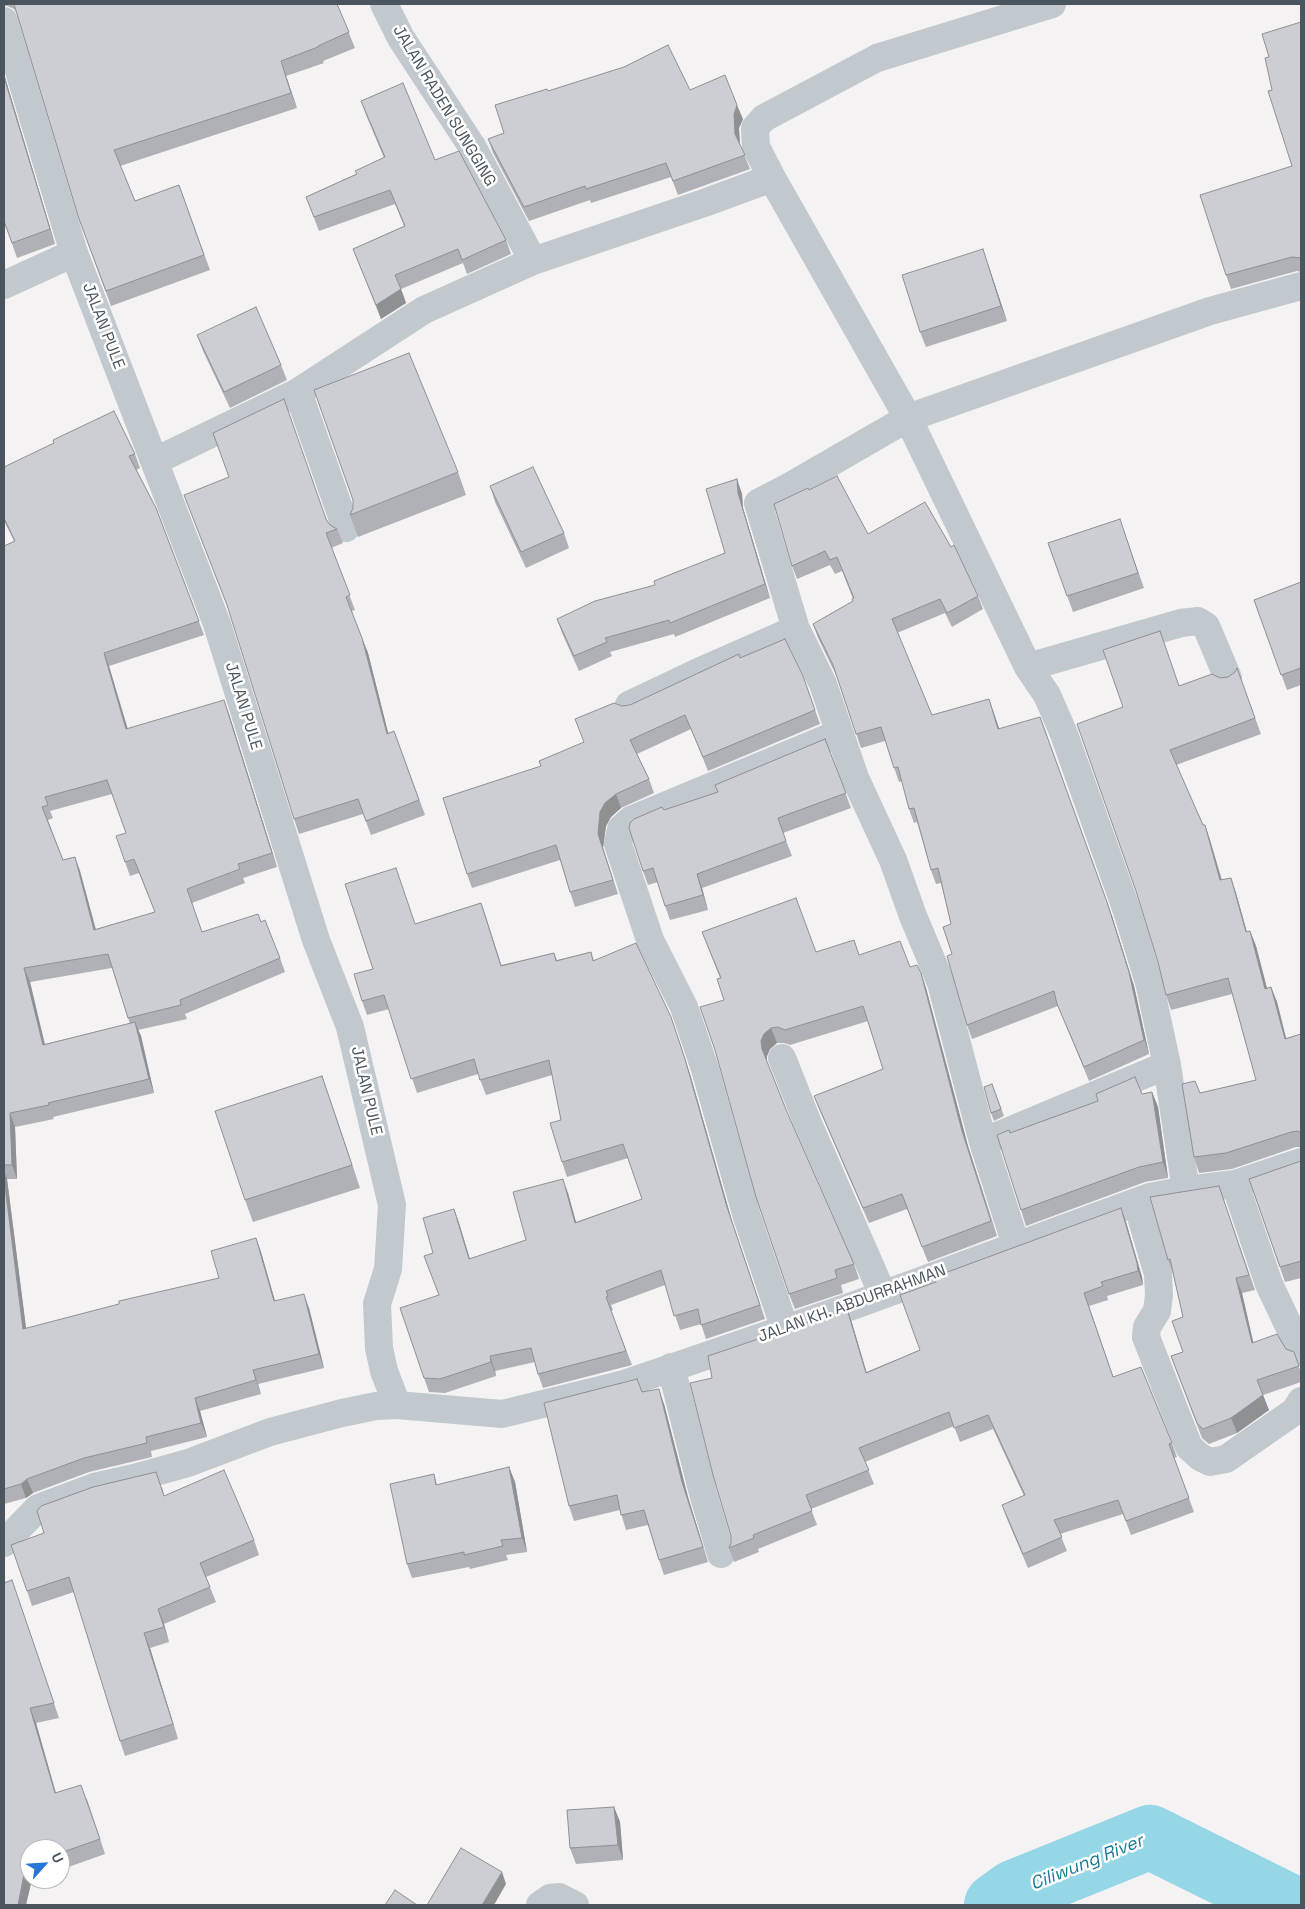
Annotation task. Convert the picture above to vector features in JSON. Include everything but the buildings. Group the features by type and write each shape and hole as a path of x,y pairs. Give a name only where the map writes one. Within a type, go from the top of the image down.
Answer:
{"street":[{"name":"JALAN RADEN SUNGGING","path":"384,4 401,38 472,148 533,262"},
{"path":"1052,4 877,58 764,118 755,128 756,148 908,418 1028,667 1048,695 1127,911 1150,982 1167,1065 1186,1190"},
{"name":"JALAN PULE","path":"4,21 74,253 217,624 316,940 350,1027 392,1205 388,1269 377,1304 379,1348 384,1372 397,1405"},
{"path":"155,461 298,392 424,310 533,262 772,178"},
{"path":"4,285 74,253"},
{"path":"1016,1245 983,1142 941,983 912,916 893,860 855,778 823,684 796,629 758,503 908,418 1210,310 1301,286"},
{"path":"298,392 346,528"},
{"path":"1028,667 1181,622 1198,621 1206,626 1228,678"},
{"path":"629,705 796,629"},
{"path":"785,1329 747,1217 705,1069 684,1007 650,940 618,844 622,830 631,820 840,734"},
{"path":"782,1058 807,1121 883,1295"},
{"path":"983,1142 1167,1065"},
{"name":"JALAN KH. ABDURRAHMAN","path":"4,1543 38,1508 94,1487 188,1463 270,1432 376,1406 397,1405 502,1414 624,1384 883,1295 1150,1197 1235,1184 1301,1162"},
{"path":"1235,1184 1269,1284 1301,1352"},
{"path":"1137,1203 1158,1274 1159,1295 1157,1311 1147,1327 1146,1337 1189,1447 1200,1457 1210,1462 1226,1459 1295,1411 1301,1401"},
{"path":"671,1368 703,1494 721,1554"},
{"path":"540,1905 550,1898 559,1898 575,1905"}],"waterway":[{"name":"Ciliwung River","path":"996,1905 1014,1892 1150,1837 1287,1905"}]}
